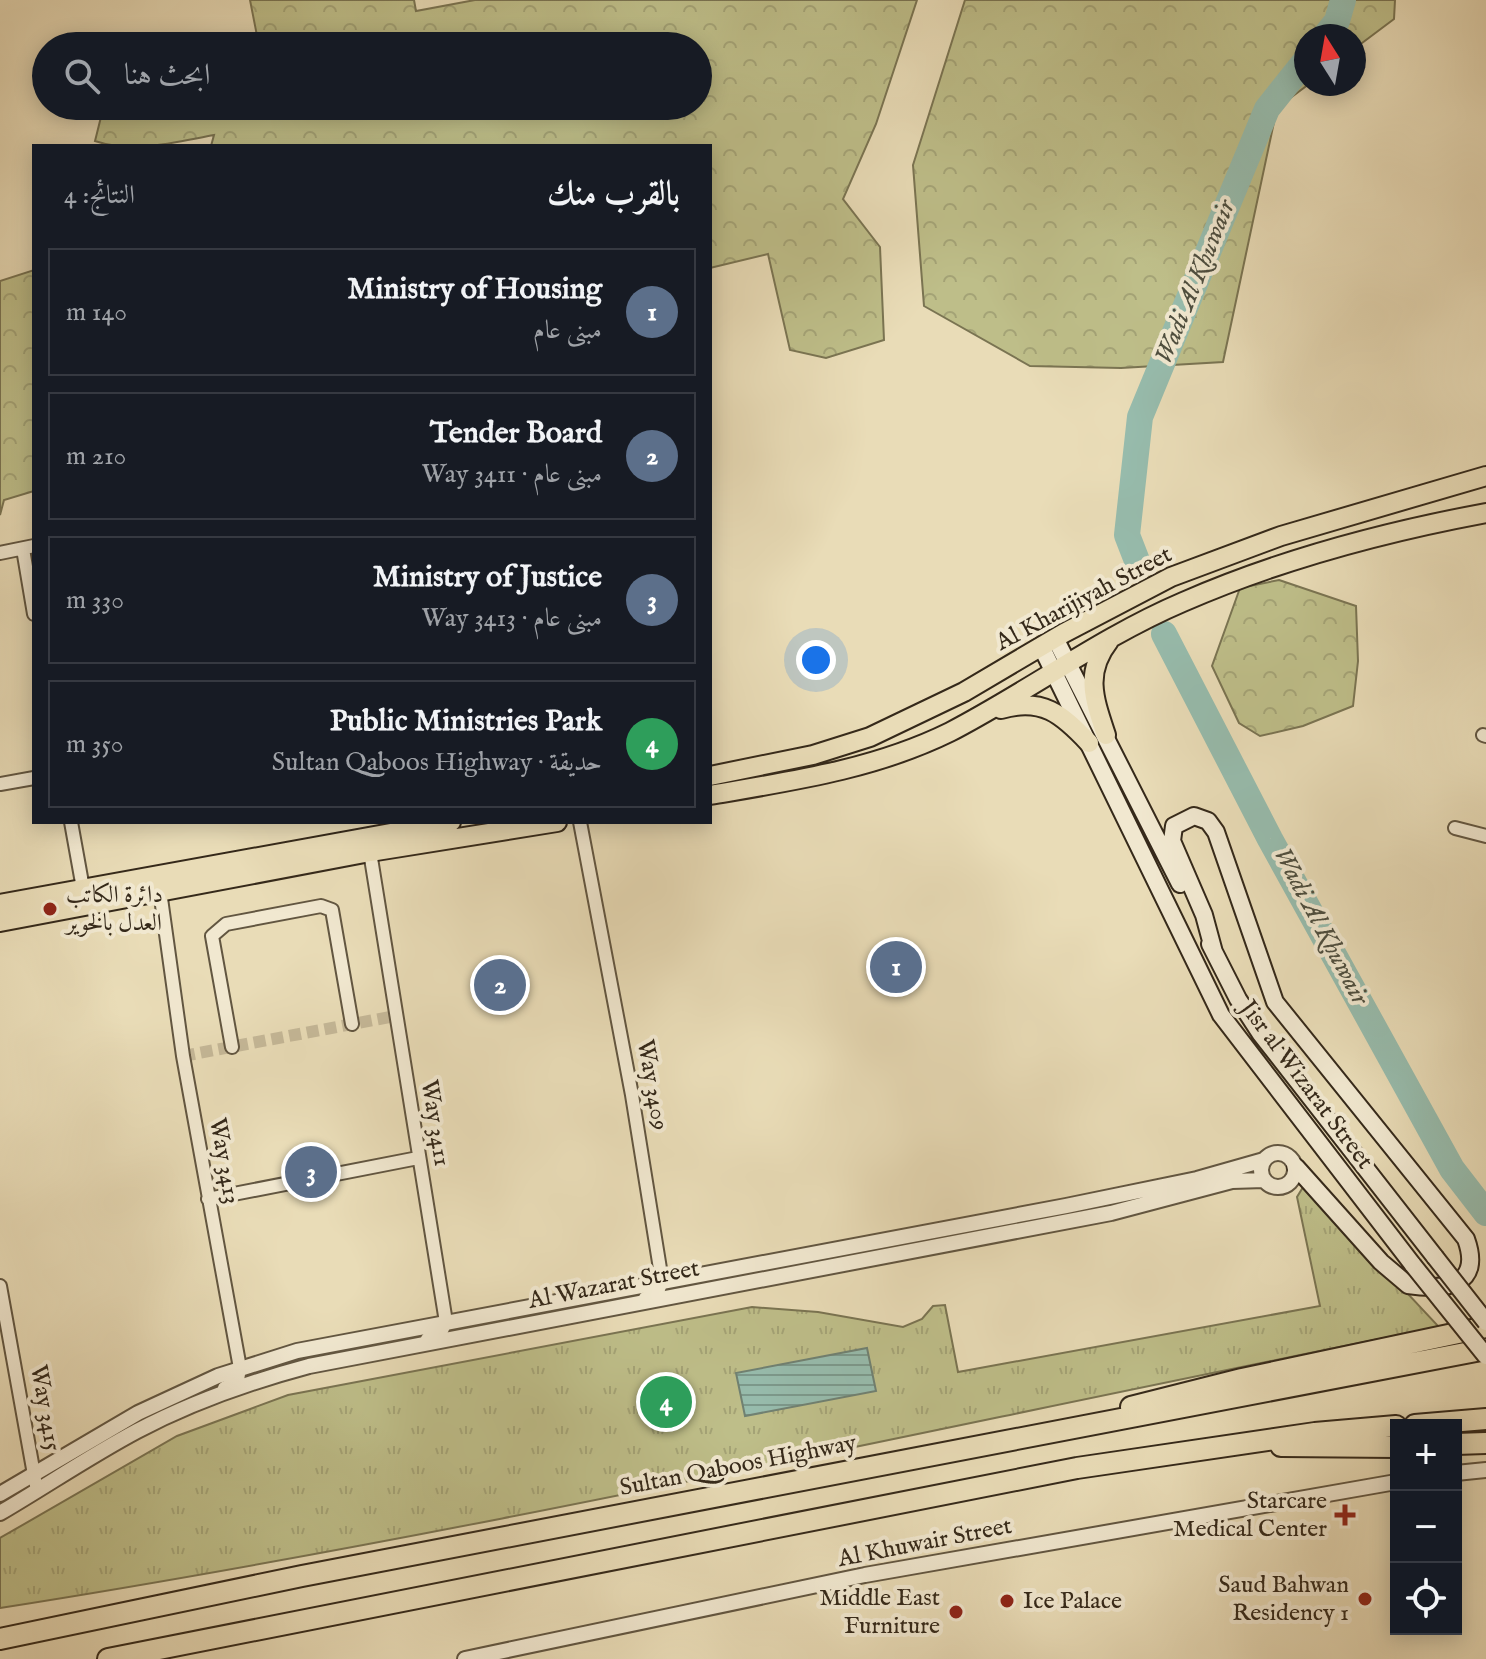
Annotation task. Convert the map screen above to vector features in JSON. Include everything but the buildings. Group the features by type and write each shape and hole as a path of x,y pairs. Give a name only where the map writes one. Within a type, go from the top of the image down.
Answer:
{"highway":[{"path":"1083,1427 1166,1397 1486,1324"},
{"name":"Sultan Qaboos Highway","path":"0,1639 302,1576 1486,1349"},
{"path":"1462,1421 1486,1419"},
{"path":"108,1659 1077,1468 1390,1427"},
{"path":"1249,1443 1311,1449 1390,1447"},
{"path":"1462,1444 1486,1443"}],"main road":[{"name":"Al Kharijiyah Street","path":"712,776 843,746 906,723 1080,624 1171,577 1235,551 1486,476"},
{"path":"1388,505 1395,534"},
{"name":"Al Kharijiyah Street","path":"712,795 850,769 951,731 1113,636 1242,577 1395,534 1486,513"},
{"path":"1098,739 1092,678 1095,663 1113,636"},
{"name":"Jisr al Wizarat Street","path":"1048,642 1260,1033 1486,1324"},
{"path":"951,731 1003,709 1030,704 1057,711 1098,739"},
{"name":"Jisr al Wizarat Street","path":"1098,739 1221,1015 1486,1356"},
{"path":"712,765 733,772"},
{"path":"1214,952 1204,915 1172,841 1174,826 1194,816 1208,821 1216,832 1275,1002 1466,1239 1472,1269 1465,1278 1448,1285 1408,1285 1381,1262 1296,1167"},
{"path":"0,922 85,897 104,885 439,824"},
{"path":"5,906 160,891 545,824"},
{"path":"370,852 380,844 427,826"},
{"path":"307,847 328,851 363,847 370,852"},
{"path":"160,891 167,882 204,872 216,865"},
{"path":"104,885 118,889 150,886 160,891"}],"street":[{"path":"0,553 28,548 32,592"},
{"path":"0,784 32,778"},
{"path":"71,824 85,897"},
{"name":"Way 3409","path":"580,824 632,1095 662,1281"},
{"path":"1455,828 1486,836"},
{"name":"Way 3411","path":"370,852 446,1322"},
{"name":"Way 3413","path":"160,891 183,1056 240,1368"},
{"path":"232,1047 212,936 226,924 321,906 332,910 352,1024"},
{"path":"1282,1153 1291,1158 1296,1167 1291,1182 1282,1187 1272,1186 1264,1180 1261,1172 1264,1160 1272,1154 1282,1153"},
{"path":"208,1199 418,1158"},
{"name":"Al Wazarat Street","path":"0,1494 138,1413 240,1368 322,1345 1066,1206 1197,1179 1264,1160"},
{"name":"Al Wazarat Street","path":"0,1513 99,1453 186,1407 283,1373 376,1352 1111,1213 1232,1181 1264,1180"},
{"path":"596,1311 655,1295 662,1281"},
{"name":"Way 3415","path":"0,1286 37,1491"},
{"path":"376,1352 435,1337 443,1331 446,1322"},
{"path":"186,1407 235,1382 240,1368"},
{"path":"1462,1472 1486,1470"},
{"name":"Al Khuwair Street","path":"465,1659 865,1575 1390,1483"}],"green space":[{"path":"250,0 414,0 416,11 475,0 917,0 876,124 843,199 880,247 884,340 826,358 790,350 768,254 712,268 712,144 212,144 214,135 162,144 106,144 95,141 100,120 712,120 712,32 256,32"},
{"path":"965,0 1395,0 1394,19 1366,40 1366,24 1294,24 1294,95 1277,108 1223,362 1121,368 1030,366 924,306 913,165"},
{"path":"32,271 32,492 4,500 0,515 0,281"},
{"path":"1279,580 1356,606 1358,661 1353,706 1303,726 1260,736 1239,723 1212,666 1240,588"},
{"path":"1305,1184 1439,1327 541,1511 181,1578 0,1608 0,1538 177,1436 288,1395 752,1307 818,1312 903,1327 922,1319 933,1306 945,1305 958,1372 1320,1306 1297,1197"}],"shaded area":[{"path":"867,1348 876,1391 745,1416 736,1373"}],"waterway":[{"name":"Wadi Al Khuwair","path":"1335,24 1343,0"},
{"name":"Wadi Al Khuwair","path":"1139,566 1127,535 1140,417 1267,109 1294,75"},
{"name":"Wadi Al Khuwair","path":"1164,634 1270,839 1452,1169 1486,1213"}],"tunnel":[{"path":"183,1056 395,1016"}],"place":[{"name":"دائرة الكاتب العدل بالخوير","path":"50,909"},
{"name":"Ministry of Housing","path":"896,967"},
{"name":"Tender Board","path":"500,985"},
{"name":"Ministry of Justice","path":"311,1172"},
{"name":"Public Ministries Park","path":"666,1402"},
{"name":"Starcare Medical Center","path":"1345,1515"},
{"name":"Saud Bahwan Residency 1","path":"1365,1599"},
{"name":"Ice Palace","path":"1007,1601"},
{"name":"Middle East Furniture","path":"956,1612"}]}
